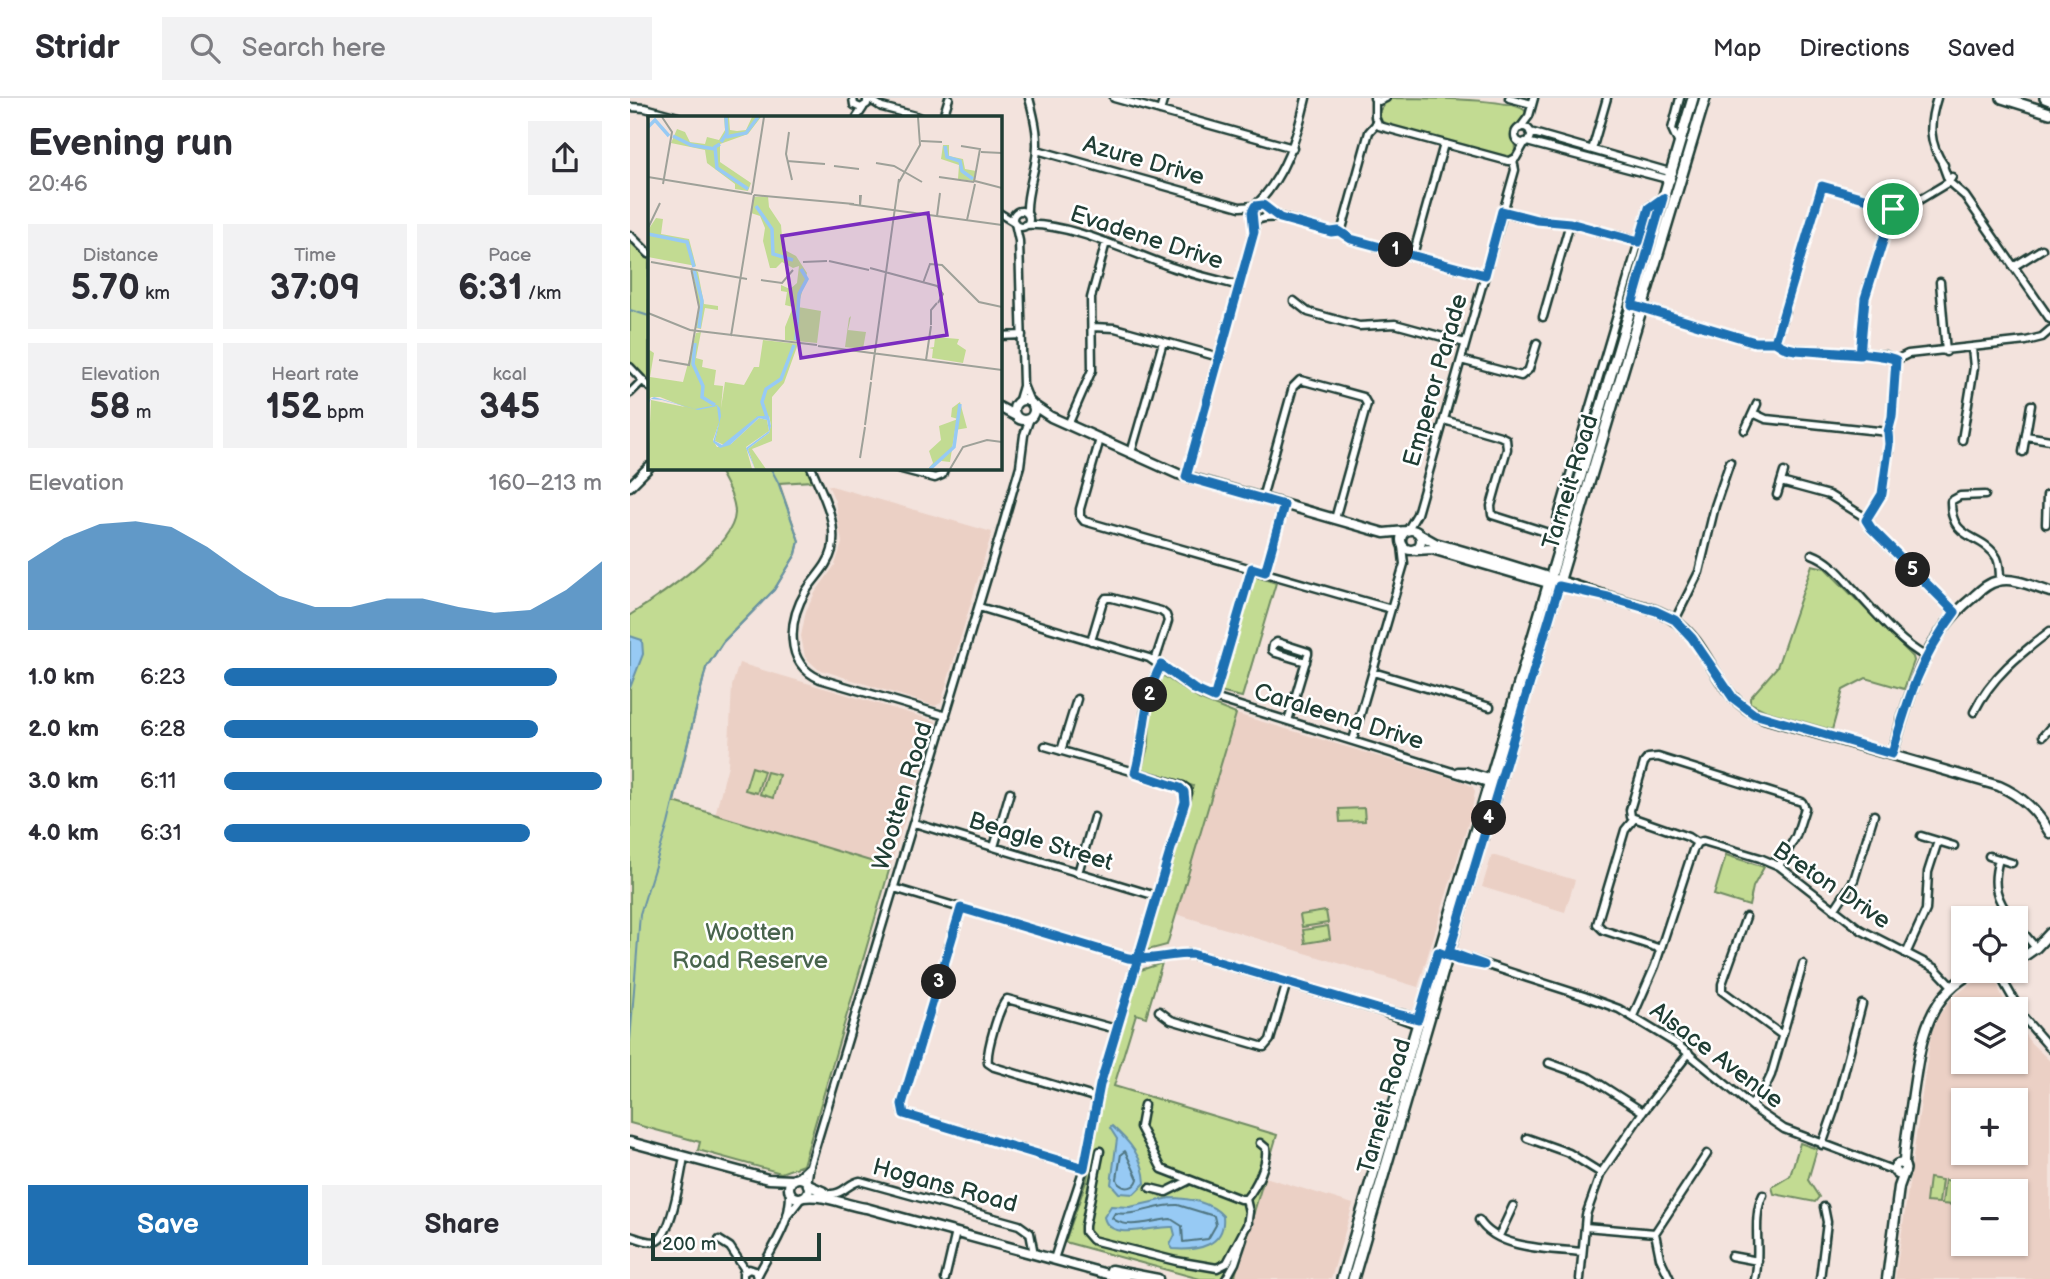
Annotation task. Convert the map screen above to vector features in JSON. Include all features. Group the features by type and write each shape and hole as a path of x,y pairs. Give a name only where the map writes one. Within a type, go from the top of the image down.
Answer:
{"main road":[{"name":"Tarneit Road","path":"1353,1279 1449,955 1558,538 1595,431 1693,98"},
{"name":"Tarneit Road","path":"1342,1279 1438,952 1560,583 1705,98"},
{"path":"2002,98 2050,113"},
{"path":"1595,431 1602,426 1615,383 1626,363"}],"street":[{"path":"845,98 864,108 882,107"},
{"path":"857,116 867,104 868,98 882,107 915,116"},
{"path":"943,116 949,98"},
{"path":"1019,241 1027,215 1027,195 1037,150 1036,124 1029,98"},
{"path":"1114,98 1293,148"},
{"path":"1160,111 1164,98"},
{"path":"1186,477 1254,232 1253,210 1268,192 1293,148 1306,98"},
{"path":"1341,230 1369,136 1378,124 1376,112 1374,98 1385,99 1376,112"},
{"path":"1378,124 1510,161 1530,138 1529,116 1533,101 1509,98"},
{"path":"1589,159 1607,98"},
{"path":"1679,144 1672,129 1680,98"},
{"path":"1937,98 1931,120 1931,136 1933,147 1949,179 1960,186 2050,319"},
{"path":"630,107 673,116"},
{"path":"1518,154 1517,131 1529,116"},
{"path":"1520,128 1527,128 1669,176"},
{"path":"1516,138 1521,142 1589,159 1680,178"},
{"path":"1413,255 1444,144"},
{"name":"Azure Drive","path":"1037,150 1240,207 1254,216"},
{"name":"Emperor Parade","path":"1418,533 1418,514 1512,176 1510,161"},
{"path":"1775,342 1822,186 1893,209 1905,207 1949,179"},
{"path":"1254,232 1264,218 1268,192"},
{"path":"1017,417 1014,410 1023,385 1019,241 1014,216 1027,195"},
{"name":"Tarneit Road","path":"1558,538 1560,505 1649,208 1663,198"},
{"path":"1256,206 1263,205 1280,218"},
{"name":"Azure Drive","path":"1240,207 1256,206"},
{"path":"1860,355 1865,298 1893,209"},
{"path":"1001,212 1022,211 1027,215"},
{"path":"1502,211 1537,220 1570,223 1639,242"},
{"path":"1001,213 1019,226 1025,225"},
{"name":"Evadene Drive","path":"1027,215 1043,225"},
{"path":"1254,216 1258,219 1280,218 1331,232 1341,230 1355,239 1485,275"},
{"path":"1544,317 1570,223"},
{"name":"Evadene Drive","path":"1025,225 1043,225 1106,242 1176,269 1239,286"},
{"path":"630,235 648,253"},
{"path":"1068,425 1092,370 1092,294 1106,242"},
{"path":"2013,267 2042,249"},
{"path":"1940,282 1946,352"},
{"path":"1294,301 1308,312 1359,326 1395,324 1465,343"},
{"path":"1632,305 1755,342 1775,342 1796,350 1885,355 1896,360 1909,354 1946,352 2030,340 2050,329 2042,309"},
{"path":"1092,327 1115,328 1219,357"},
{"path":"1001,335 1022,335"},
{"path":"1131,453 1163,342"},
{"path":"1461,359 1521,376 1529,369 1537,342"},
{"path":"1962,440 1974,367 1972,348"},
{"path":"1866,517 1882,494 1896,360"},
{"path":"630,367 648,386"},
{"path":"630,393 643,380"},
{"path":"1262,498 1293,387 1300,380 1363,397 1367,404 1335,519"},
{"path":"1023,385 1034,411 1031,417"},
{"path":"1001,407 1024,400 1051,417 1186,477 1384,533 1406,550 1433,549 1656,611 1675,620 1692,638 1726,690 1747,710 1764,718 2007,789 2032,808 2050,833"},
{"path":"1745,430 1757,404"},
{"path":"2023,452 2031,405"},
{"path":"1001,408 1024,420 1031,417 1051,417"},
{"path":"1753,413 1766,419 1888,432"},
{"name":"Wootten Road","path":"1017,417 1024,435"},
{"name":"Wootten Road","path":"808,1184 810,1165 979,607 1017,477 1024,435 1031,417"},
{"path":"1444,420 1506,439 1508,445 1491,512 1498,519 1558,538"},
{"path":"1586,420 1589,427 1595,431"},
{"path":"2026,436 2050,440"},
{"path":"1100,439 1080,509 1080,516 1087,522 1391,609"},
{"path":"1675,620 1699,572 1715,506 1730,462"},
{"path":"630,486 648,468"},
{"path":"812,469 826,496 832,544 828,560 804,594 796,614 792,643 797,660 807,672 820,679 946,716"},
{"path":"901,469 935,478 942,475 944,469"},
{"path":"1777,495 1784,472"},
{"path":"1781,482 1829,495 1866,517 1871,528 1955,612"},
{"path":"1984,495 1960,496 1951,501 1951,507 1959,529 1985,545 1995,555 2000,580"},
{"path":"2046,524 2049,510 2047,495"},
{"path":"1265,572 1284,505"},
{"name":"Emperor Parade","path":"1407,531 1418,514"},
{"path":"1404,564 1402,536 1407,531"},
{"path":"1384,533 1418,533 1435,543 1549,580"},
{"path":"1353,740 1404,564 1421,542 1418,533"},
{"path":"1812,554 1824,558 1891,627 1925,656"},
{"path":"1214,698 1252,568"},
{"path":"1892,754 1914,682 1925,656 1955,612 1989,584 2000,580 2019,582 2050,592"},
{"path":"1091,641 1106,598 1111,597 1163,612 1168,621 1144,712 1143,744 1135,773"},
{"name":"Caraleena Drive","path":"979,607 1158,663 1194,689 1214,698 1493,782"},
{"path":"1974,712 1980,699 2007,666 2050,631"},
{"path":"1288,721 1306,662 1308,654 1305,650 1277,642 1273,645 1272,650 1276,653 1306,662"},
{"path":"1373,673 1490,707"},
{"path":"1061,751 1077,699"},
{"path":"2043,736 2050,728"},
{"path":"1045,746 1171,784 1184,792 1185,802 1097,1098 1084,1168 1058,1261"},
{"path":"1661,949 1603,930 1597,924 1625,830 1634,819 1630,810 1644,763 1651,757 1797,799 1804,804 1805,811 1796,836 1779,866"},
{"path":"994,847 1010,792"},
{"path":"1834,910 1854,880 1874,815"},
{"path":"1078,873 1094,817"},
{"name":"Breton Drive","path":"1634,819 1688,836 1697,843 1703,841 1779,866 1871,936 1940,972 1952,986"},
{"name":"Beagle Street","path":"914,824 1156,896"},
{"path":"1921,836 1954,846"},
{"path":"1906,954 1926,910 1928,872 1938,841"},
{"path":"1633,1016 1661,949 1697,843"},
{"path":"1989,856 2012,863"},
{"path":"1999,859 1994,879 2002,906"},
{"path":"894,888 1123,957 1138,959 1170,951 1192,954 1427,1025"},
{"path":"961,908 902,1110 911,1116 1084,1168"},
{"path":"1746,917 1721,991 1783,1035"},
{"path":"2028,953 2050,933"},
{"path":"2028,938 2036,948"},
{"name":"Alsace Avenue","path":"1438,952 1595,999 1633,1016 1689,1053 1784,1129 1822,1145 1899,1169"},
{"path":"1751,1105 1769,1079 1803,964"},
{"path":"1159,1011 1171,1020 1264,1047 1270,1040 1287,982"},
{"path":"1886,1279 1899,1169 1904,1153 1923,1031 1936,1004 1957,983"},
{"path":"2006,983 2024,1018 2050,1048"},
{"path":"1097,1098 994,1067 988,1063 987,1055 1002,1006 1005,1000 1010,998 1116,1030"},
{"path":"1822,1145 1835,1108 1862,1004"},
{"path":"1580,1279 1585,1227 1590,1202 1601,1173 1643,1112 1689,1053"},
{"path":"1549,1063 1589,1077 1643,1112"},
{"path":"1144,1105 1140,1127 1158,1165 1165,1172 1245,1199"},
{"path":"1093,1120 1102,1122"},
{"path":"1527,1138 1569,1153 1601,1173"},
{"path":"630,1142 768,1180 796,1197 803,1197"},
{"path":"1245,1199 1255,1187 1267,1155 1266,1148 1260,1143"},
{"path":"1100,1151 1085,1226 1085,1232 1092,1240 1176,1261 1217,1268 1227,1263 1248,1223"},
{"path":"1670,1279 1660,1258 1655,1233 1707,1154"},
{"path":"630,1236 651,1242 661,1237 672,1212 687,1158"},
{"name":"Wootten Road","path":"794,1180 810,1165"},
{"path":"768,1180 802,1179 808,1184 807,1193 788,1215"},
{"path":"757,1278 778,1244 788,1215 790,1185 794,1180"},
{"path":"1150,1188 1166,1192 1190,1180"},
{"name":"Hogans Road","path":"830,1194 841,1192 856,1181 864,1182 1020,1224 1030,1233 1034,1254"},
{"name":"Hogans Road","path":"808,1184 866,1208 1125,1279"},
{"name":"Hogans Road","path":"803,1197 820,1195 846,1205 866,1208"},
{"path":"1755,1279 1759,1209 1763,1195"},
{"path":"1226,1279 1235,1263 1248,1223 1249,1212 1245,1199"},
{"path":"1499,1236 1513,1206"},
{"path":"1820,1279 1827,1222 1824,1207"},
{"path":"1479,1220 1486,1229 1523,1247 1582,1252"},
{"path":"1585,1227 1655,1233"},
{"path":"945,1279 958,1233"},
{"path":"719,1240 730,1247 744,1275"},
{"path":"1731,1256 1758,1261"},
{"name":"Hogans Road","path":"1058,1261 1158,1279"},
{"path":"744,1275 765,1263"},
{"path":"744,1275 756,1273 757,1278"}],"shaded area":[{"path":"828,485 992,532 941,703 935,706 818,669 805,657 801,636 806,611 835,565 842,543 835,501"},
{"path":"739,663 936,721 890,867 715,815 728,765 732,686"},
{"path":"1236,714 1464,782 1473,787 1475,792 1471,814 1418,987 1176,914"},
{"path":"1492,855 1575,880 1565,912 1482,887"},
{"path":"1974,983 1997,983 2003,997 1953,997"},
{"path":"1951,999 1951,1074 2028,1074 2028,1039 2050,1061 2050,1279 1895,1279 1931,1034 1938,1017"},
{"path":"1265,1177 1353,1204 1331,1279 1234,1279"}],"green space":[{"path":"1389,98 1485,101 1519,107 1526,112 1524,121 1514,132 1515,152 1508,158 1381,123 1378,113"},
{"path":"630,241 648,256 648,381 630,362"},
{"name":"Wootten Road Reserve","path":"718,469 807,469 812,481 779,483 799,541 796,554 774,590 723,642 706,668 674,802 890,867 803,1165 781,1173 698,1150 700,1142 630,1123 630,615 692,570 722,541 735,513 729,489"},
{"path":"1812,565 1825,568 1914,661 1904,689 1866,678 1843,690 1832,730 1766,711 1750,703 1750,698 1777,667"},
{"path":"1254,576 1276,583 1242,697 1219,692"},
{"path":"1164,676 1199,699 1236,714 1167,945 1148,950 1145,947 1193,786 1144,771 1142,768 1149,743 1150,711 1161,677"},
{"path":"752,767 764,771 757,793 745,790"},
{"path":"767,772 779,775 773,798 760,794"},
{"path":"1364,808 1365,821 1340,822 1339,809"},
{"path":"1726,855 1764,867 1753,887 1749,906 1714,895"},
{"path":"1326,911 1328,923 1302,927 1300,915"},
{"path":"1328,926 1330,939 1305,943 1303,930"},
{"path":"1162,963 1146,1017 1136,1014 1114,1086 1277,1135 1234,1279 1200,1279 1065,1242 1087,1179 1102,1090 1138,971"},
{"path":"1800,1143 1817,1149 1808,1180 1819,1197 1815,1202 1774,1194 1772,1187 1790,1176"},
{"path":"1929,1178 1942,1180 1939,1203 1926,1202"},
{"path":"1945,1180 1951,1181 1951,1205 1942,1204"}],"water":[{"path":"630,636 642,640 643,654 630,688"},
{"path":"1112,1126 1130,1144 1142,1166 1145,1183 1134,1194 1119,1193 1111,1184 1117,1139 1110,1128"},
{"path":"1170,1198 1199,1202 1218,1211 1223,1216 1220,1234 1215,1240 1200,1247 1173,1249 1170,1245 1175,1235 1173,1227 1124,1231 1108,1225 1104,1217 1111,1206 1130,1207"}],"waterway":[{"path":"630,310 648,316"},
{"path":"630,1041 640,914 668,824 706,668 723,642 774,590 796,554 799,541 771,469"}],"route":[{"path":"1893,209 1834,188 1820,188 1775,342 1789,349 1796,350 1860,355 1885,355 1896,360 1896,387 1882,494 1866,520 1955,612 1938,635 1918,671 1892,754 1754,714 1733,698 1692,638 1675,620 1656,611 1559,586 1449,952 1484,965 1458,960 1438,952 1418,1019 1192,954 1170,955 1150,960 1138,959 1134,959 1128,958 961,908 902,1104 904,1114 1084,1168 1100,1085 1136,966 1138,959 1144,937 1185,802 1184,792 1180,788 1135,773 1143,744 1144,712 1153,682 1161,665 1194,689 1214,698 1252,568 1265,572 1284,505 1186,477 1254,232 1252,212 1255,206 1263,205 1280,218 1331,232 1339,231 1351,239 1485,275 1502,211 1537,220 1570,223 1639,242 1649,208 1663,198 1632,305 1755,342 1775,342 1796,350 1860,355 1865,298 1893,209"}]}
